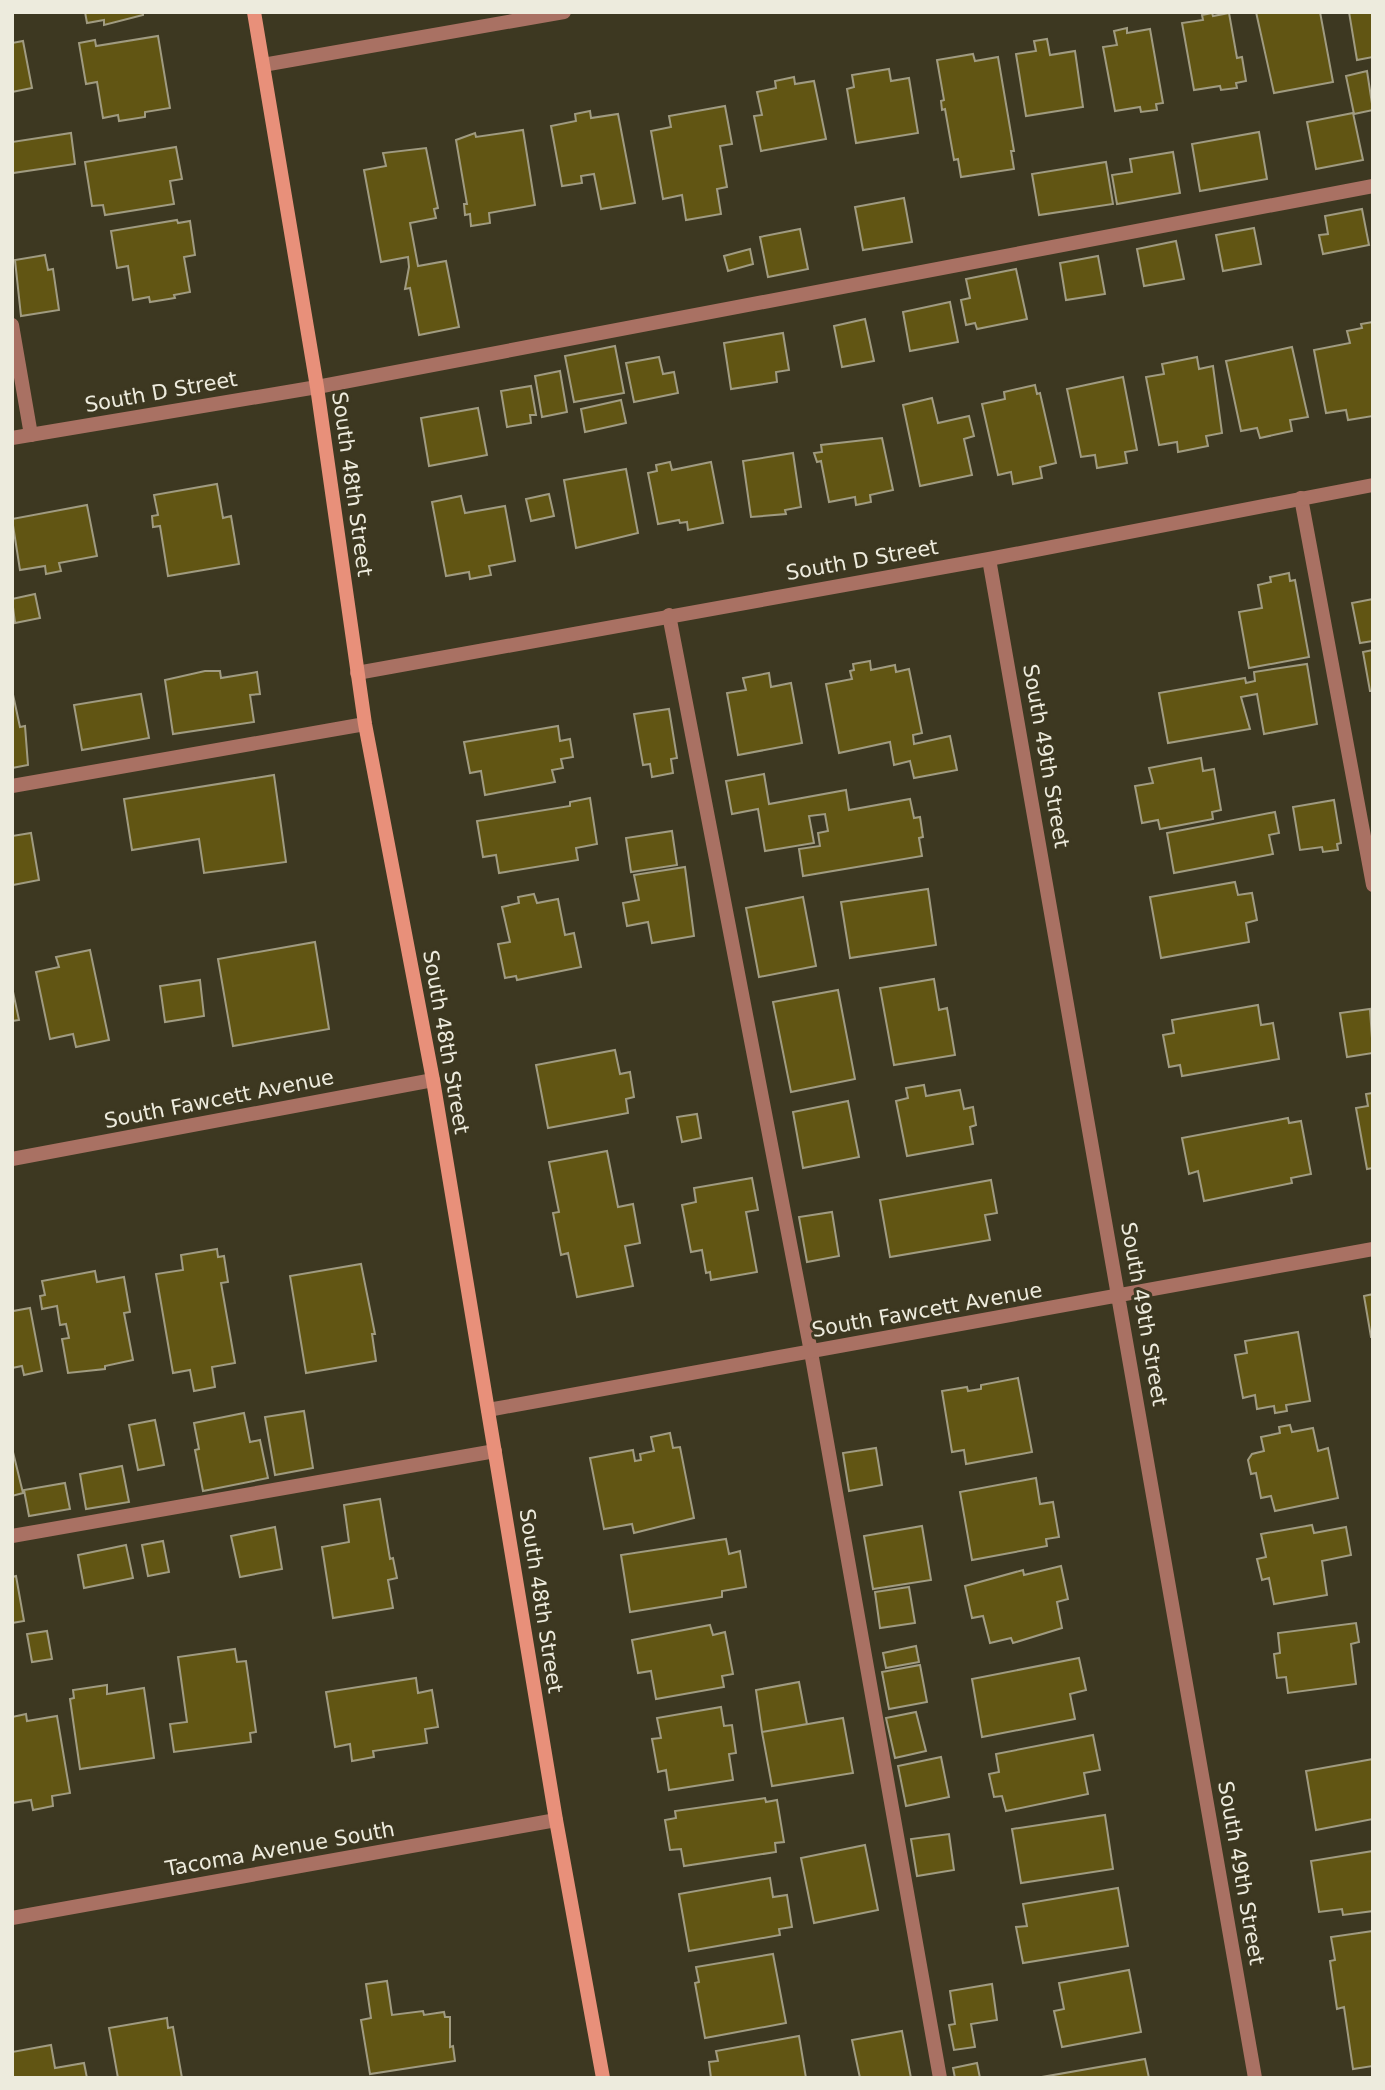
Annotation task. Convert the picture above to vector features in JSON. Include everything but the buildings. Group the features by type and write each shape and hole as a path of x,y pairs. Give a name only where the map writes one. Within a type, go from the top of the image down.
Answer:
{"main road":[{"name":"South 48th Street","path":"254,12 317,387 365,724 433,1080 556,1820 603,2078"}],"street":[{"path":"263,65 564,12"},
{"name":"South D Street","path":"12,438 317,387 1373,186"},
{"path":"12,325 31,435"},
{"name":"South D Street","path":"358,673 989,559 1373,485"},
{"path":"1301,498 1373,885"},
{"name":"South 49th Street","path":"989,559 1255,2078"},
{"path":"668,615 811,1352 940,2078"},
{"path":"12,786 365,724"},
{"name":"South Fawcett Avenue","path":"12,1159 433,1080"},
{"name":"South Fawcett Avenue","path":"488,1410 1373,1250"},
{"path":"12,1536 495,1451"},
{"name":"Tacoma Avenue South","path":"12,1918 556,1820"}]}
